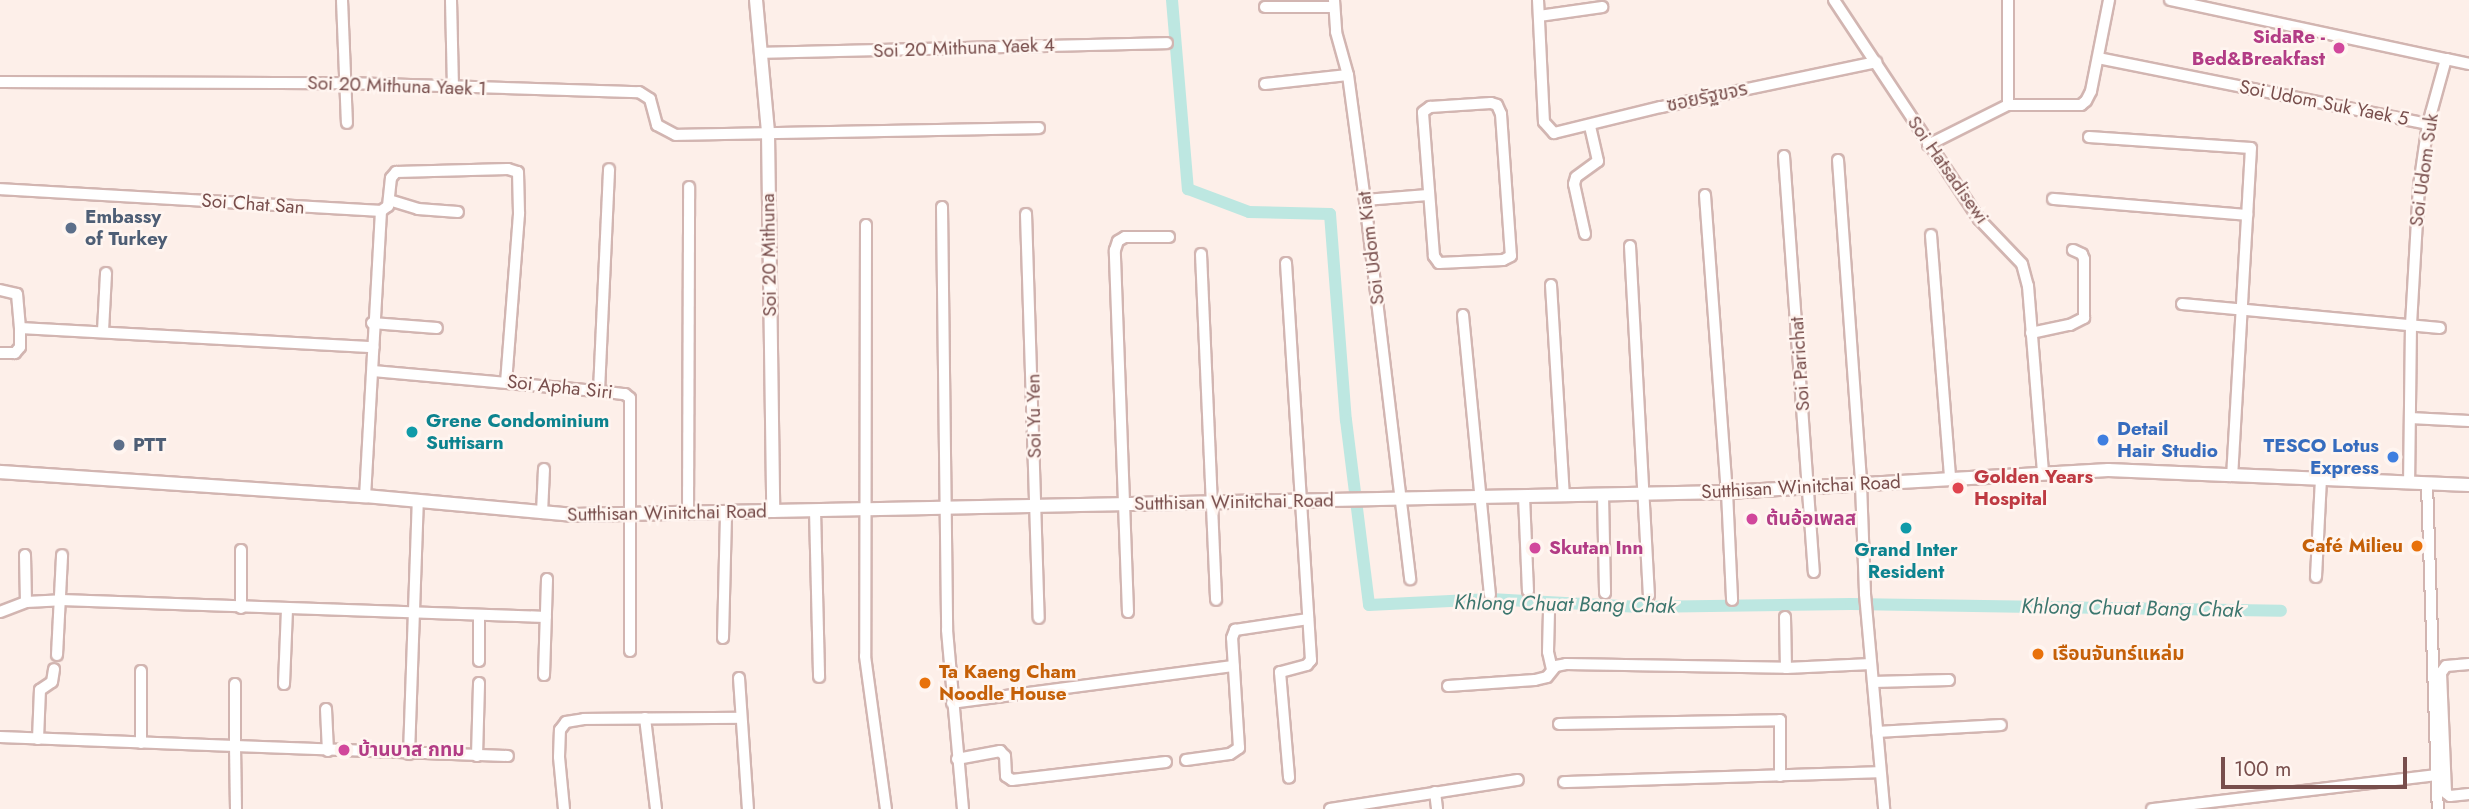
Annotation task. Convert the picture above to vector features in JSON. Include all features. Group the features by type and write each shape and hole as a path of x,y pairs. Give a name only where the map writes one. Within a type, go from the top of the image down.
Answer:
{"street":[{"path":"342,0 347,123"},
{"path":"451,0 453,88"},
{"name":"Soi 20 Mithuna","path":"756,0 768,133 773,511"},
{"path":"1538,0 1539,16 1602,7"},
{"name":"Soi Hatsadisewi","path":"1835,0 1979,219 2022,264 2028,286 2043,473"},
{"path":"2008,0 2008,105"},
{"path":"1928,145 2008,105 2081,104 2091,91 2109,0"},
{"path":"2169,0 2469,64"},
{"path":"1265,7 1334,4"},
{"name":"Soi Udom Kiat","path":"1334,4 1338,44 1349,75 1366,200 1409,579"},
{"name":"ซอยรัฐขจร","path":"1539,16 1544,122 1554,133 1876,62"},
{"name":"Soi 20 Mithuna Yaek 4","path":"760,53 1167,43"},
{"name":"Soi Udom Suk Yaek 5","path":"2098,58 2428,124"},
{"name":"Soi Udom Suk","path":"2409,482 2411,324 2419,186 2428,124 2446,59"},
{"path":"1265,84 1349,75"},
{"name":"Soi 20 Mithuna Yaek 1","path":"0,82 347,83 639,92 650,99 657,125 665,132 676,135 768,133"},
{"path":"1497,105 1501,114 1511,256 1503,260 1445,264 1436,261 1428,195 1424,109 1497,105"},
{"path":"1585,234 1574,184 1576,177 1598,161 1590,125"},
{"path":"768,133 1039,128"},
{"path":"2089,137 2247,146 2251,151 2232,473"},
{"name":"Soi Parichat","path":"1784,156 1814,572"},
{"path":"1839,160 1861,484 1866,615 1884,809"},
{"path":"365,496 373,371 372,323 381,211 389,200 391,178 396,172 508,169 518,172 519,214 506,382"},
{"path":"598,391 609,169"},
{"path":"688,513 689,187"},
{"name":"Soi Chat San","path":"0,188 381,211"},
{"path":"1366,200 1428,195"},
{"path":"1705,195 1727,492 1732,600"},
{"path":"2053,199 2246,215"},
{"path":"389,200 418,209 458,212"},
{"path":"942,207 945,508 952,703 963,809"},
{"name":"Soi Yu Yen","path":"1026,214 1039,618"},
{"path":"866,225 865,656 886,809"},
{"path":"1931,235 1950,478"},
{"path":"1128,612 1115,250 1118,242 1125,237 1169,237"},
{"path":"1630,246 1649,595"},
{"path":"2031,332 2070,325 2084,318 2084,259 2082,254 2073,250"},
{"path":"1201,254 1216,600"},
{"path":"1286,264 1310,663 1280,672 1289,778"},
{"path":"103,331 106,273"},
{"path":"1551,285 1564,495"},
{"path":"0,290 17,294 20,328 20,347 15,353 0,353"},
{"path":"2182,304 2440,328"},
{"path":"1463,315 1490,595"},
{"path":"372,323 438,328"},
{"path":"20,328 373,347"},
{"name":"Soi Apha Siri","path":"373,371 625,394 630,398 631,514"},
{"path":"2410,418 2469,421"},
{"path":"542,513 544,469"},
{"name":"Sutthisan Winitchai Road","path":"0,472 418,500 542,513 631,514 1727,492 2119,470 2469,485"},
{"path":"2316,577 2321,479"},
{"path":"2427,484 2438,809"},
{"path":"1603,495 1605,593"},
{"path":"1524,496 1528,592"},
{"path":"409,754 418,500"},
{"path":"816,510 819,677"},
{"path":"723,638 726,512"},
{"path":"630,651 631,514"},
{"path":"241,550 241,608"},
{"path":"25,555 26,602"},
{"path":"57,655 62,555"},
{"path":"544,675 547,579"},
{"path":"0,612 26,602 61,600 546,617"},
{"path":"284,684 287,609"},
{"path":"1549,611 1548,652 1552,669"},
{"path":"479,615 479,662"},
{"path":"1785,618 1786,668"},
{"path":"1186,760 1230,754 1239,748 1232,638 1235,630 1308,619"},
{"path":"1448,686 1535,680 1547,677 1552,669 1566,664 1786,668 1871,664"},
{"path":"2469,664 2446,666 2441,673 2446,793 2450,796 2469,794"},
{"path":"952,703 1234,666"},
{"path":"38,739 40,690 51,682 54,669"},
{"path":"141,671 141,743"},
{"path":"739,678 748,809"},
{"path":"1873,682 1949,680"},
{"path":"477,756 479,683"},
{"path":"235,684 236,809"},
{"path":"326,709 328,751"},
{"path":"564,809 559,757 560,730 566,722 645,718 741,718"},
{"path":"645,718 656,809"},
{"path":"1559,724 1780,720 1780,776"},
{"path":"1877,732 2001,725"},
{"path":"0,737 508,756"},
{"path":"957,759 1000,751 1005,756 1006,776 1012,780 1166,762"},
{"path":"1564,782 1880,772"},
{"path":"2152,809 2435,775"},
{"path":"1329,809 1518,780"},
{"path":"1435,792 1437,809"}],"waterway":[{"name":"Khlong Chuat Bang Chak","path":"1172,0 1188,189 1249,212 1330,214 1346,420 1369,605 1491,599 1640,607 1851,604 2281,611"}],"place":[{"name":"SidaRe - Bed&Breakfast","path":"2339,48"},
{"name":"Embassy of Turkey","path":"71,228"},
{"name":"Grene Condominium Suttisarn","path":"412,432"},
{"name":"Detail Hair Studio","path":"2103,440"},
{"name":"PTT","path":"119,445"},
{"name":"TESCO Lotus Express","path":"2393,457"},
{"name":"Golden Years Hospital","path":"1958,488"},
{"name":"ต้นอ้อเพลส","path":"1752,519"},
{"name":"Grand Inter Resident","path":"1906,528"},
{"name":"Café Milieu","path":"2417,546"},
{"name":"Skutan Inn","path":"1535,548"},
{"name":"เรือนจันทร์แหล่ม","path":"2038,654"},
{"name":"Ta Kaeng Cham Noodle House","path":"925,683"},
{"name":"บ้านบาส กทม","path":"344,750"}]}
